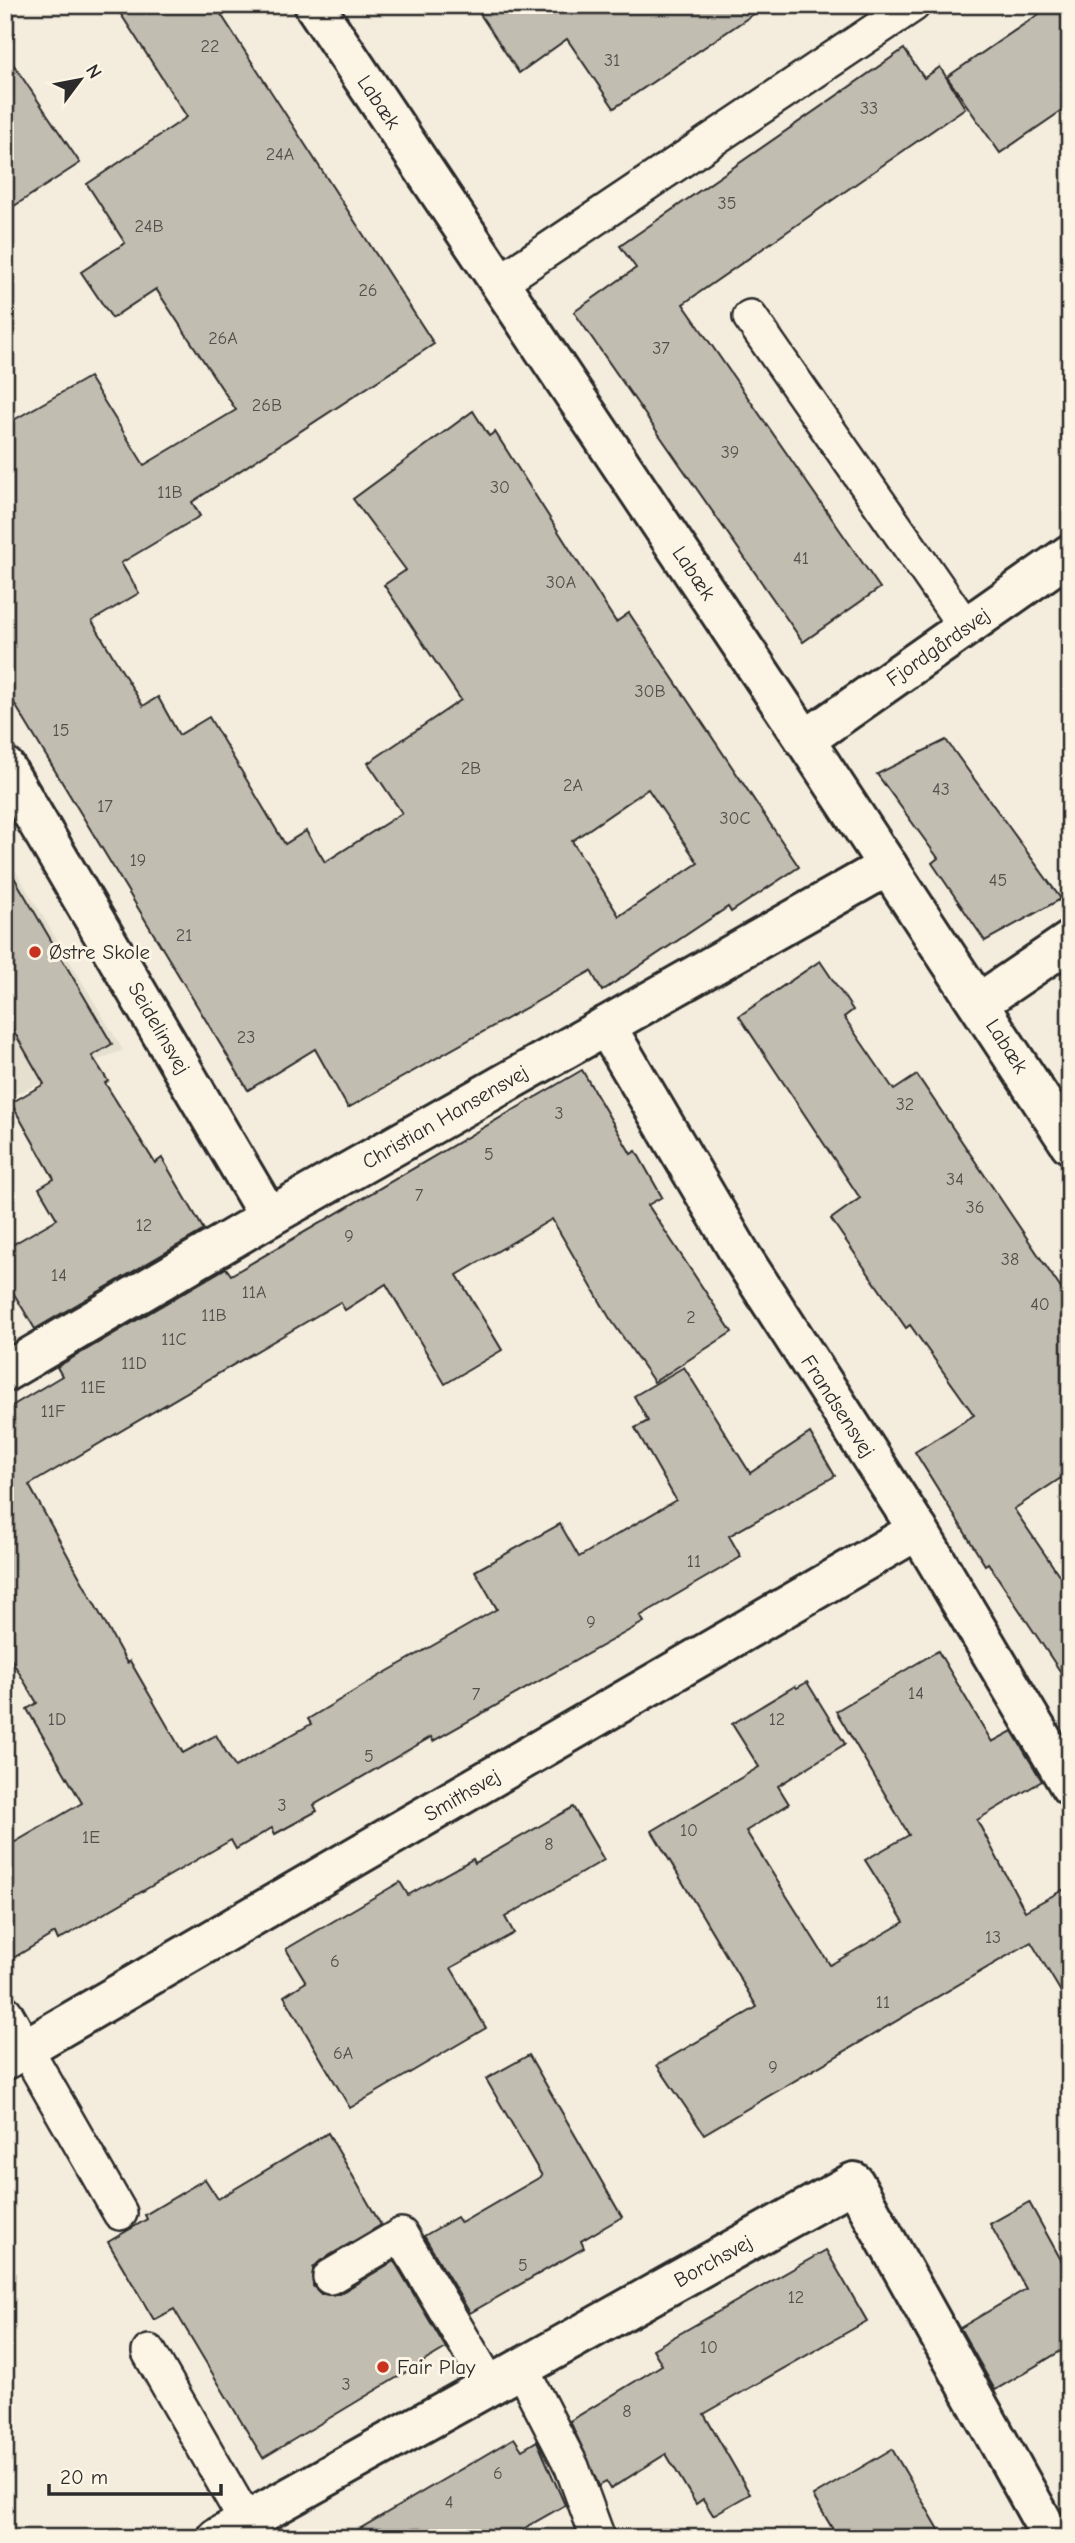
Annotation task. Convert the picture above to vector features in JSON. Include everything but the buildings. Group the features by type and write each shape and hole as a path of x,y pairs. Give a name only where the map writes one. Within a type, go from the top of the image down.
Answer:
{"street":[{"name":"Labæk","path":"314,5 805,740 1070,1144"},
{"name":"Fjordgårdsvej","path":"805,740 1070,554"},
{"name":"Seidelinsvej","path":"5,767 269,1217"},
{"name":"Christian Hansensvej","path":"5,1372 269,1217 888,866"},
{"path":"979,1003 1070,941"},
{"name":"Frandsensvej","path":"606,1026 742,1257 918,1530 1070,1787"},
{"name":"Smithsvej","path":"16,2054 918,1530"},
{"name":"Borchsvej","path":"232,2529 855,2182 1052,2538"}],"lane":[{"path":"500,282 913,5"},
{"path":"750,317 965,628"},
{"path":"5,2012 16,2054 120,2213"},
{"path":"330,2277 401,2235 572,2467 598,2538"},
{"path":"149,2352 232,2529"}],"shaded area":[{"name":"Østre Skole","path":"5,853 123,1050 5,1098"}],"place":[{"name":"Østre Skole","path":"35,952"},
{"name":"Fair Play","path":"383,2367"}]}
